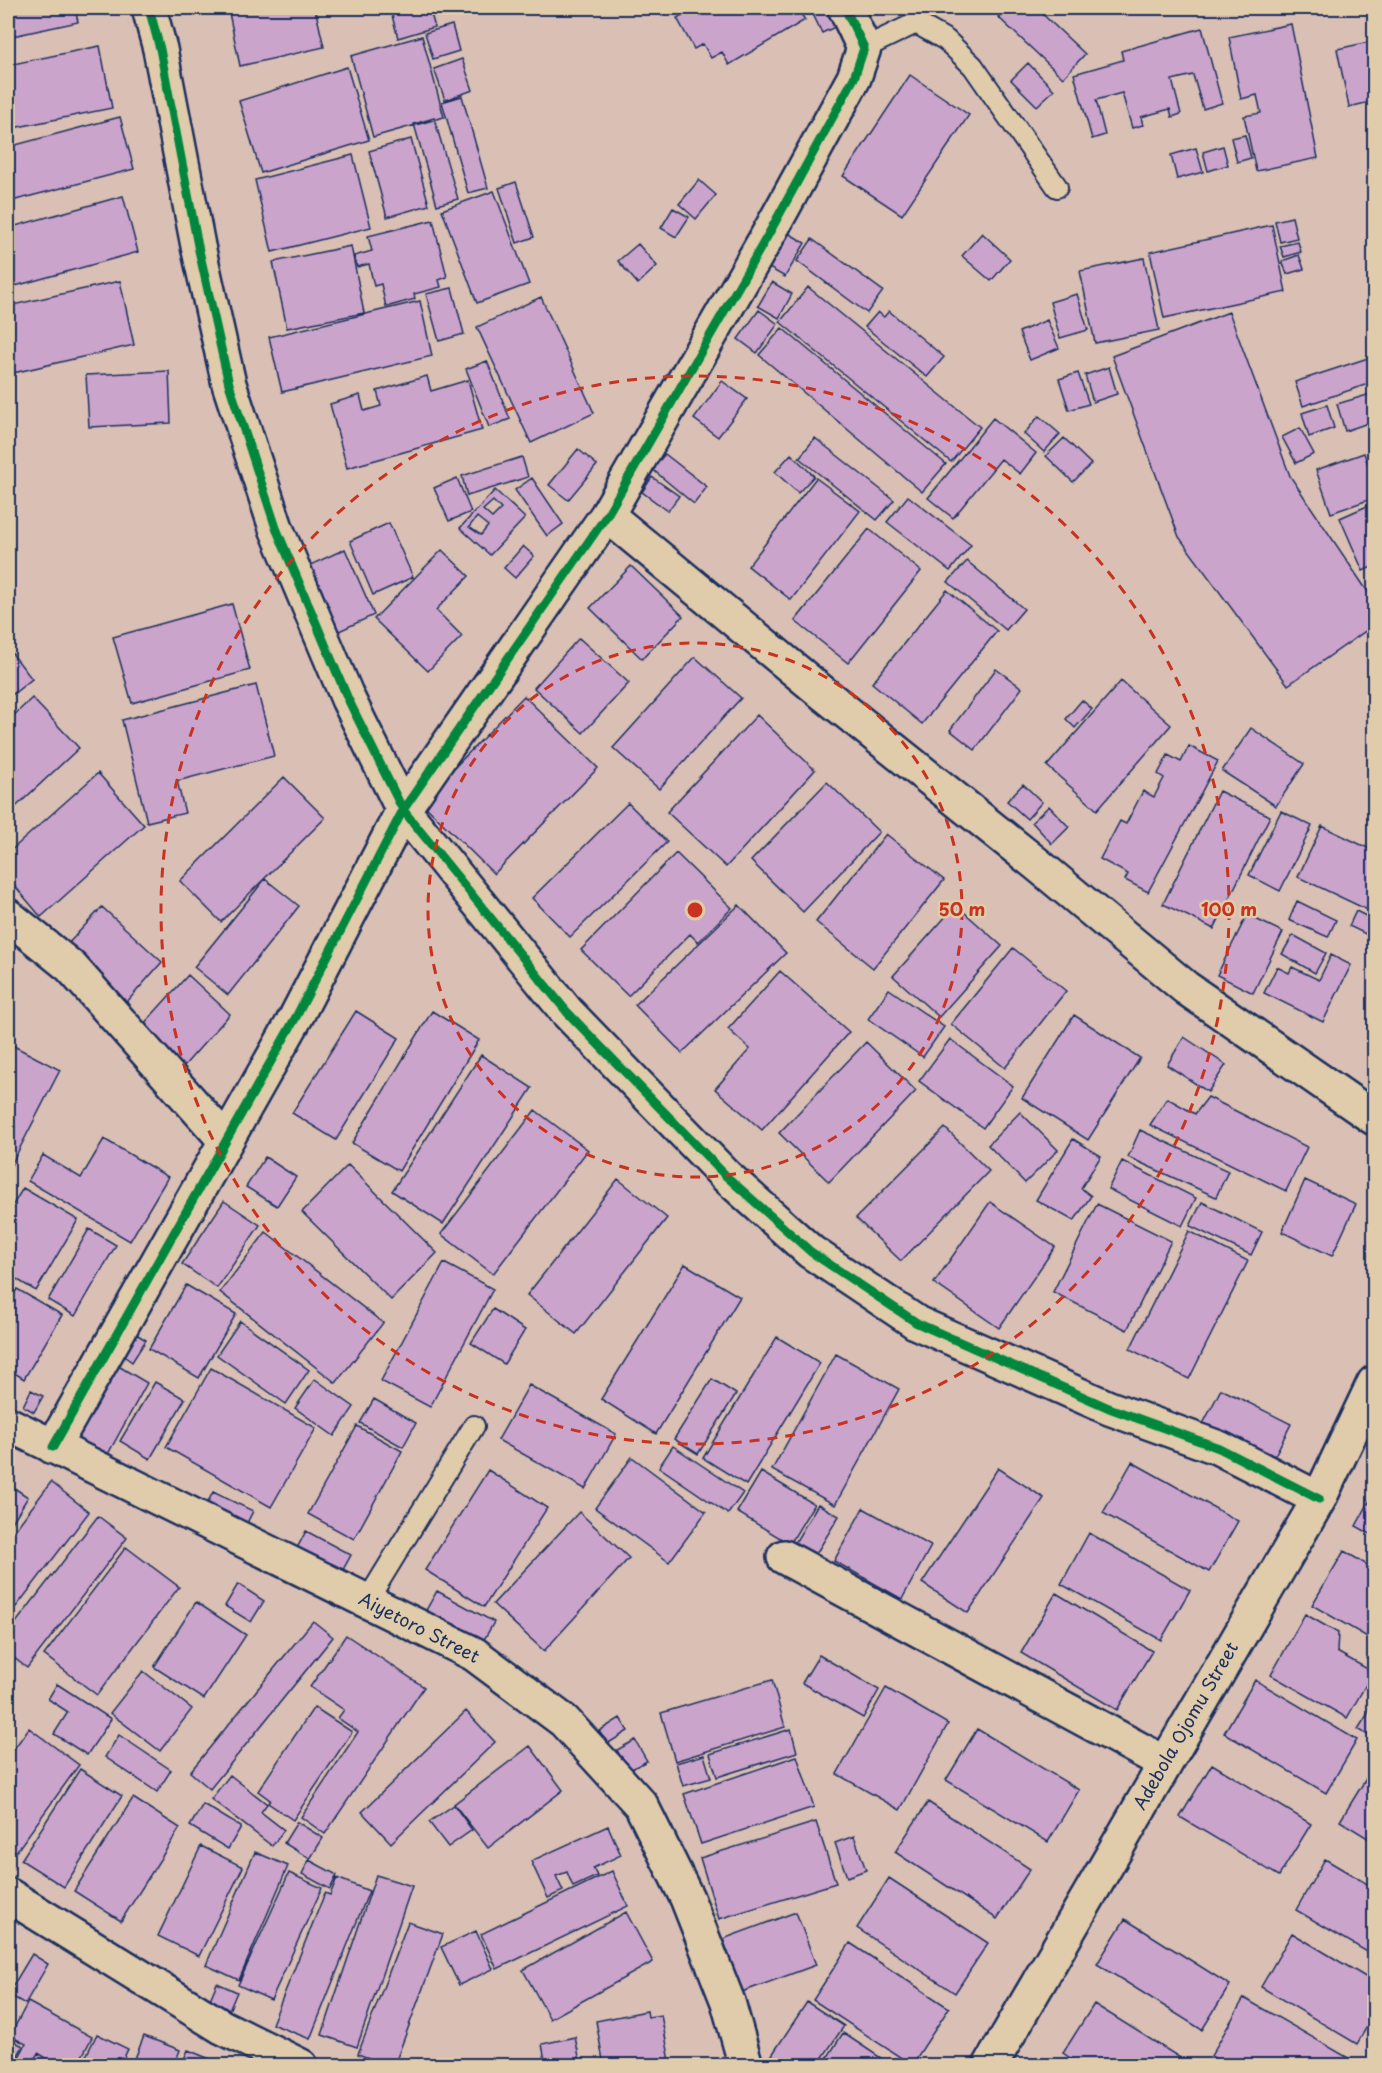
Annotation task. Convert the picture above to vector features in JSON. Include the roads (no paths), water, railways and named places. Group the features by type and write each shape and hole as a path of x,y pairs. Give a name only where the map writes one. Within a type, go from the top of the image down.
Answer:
{"street":[{"path":"149,8 160,49 198,246 229,384 276,528 348,699 403,810 567,1012 726,1176 811,1252 917,1323 1109,1408 1220,1448 1319,1499"},
{"path":"53,1447 296,1017 403,810 607,516 854,78 864,48 846,8"},
{"path":"607,516 1038,865 1186,988 1374,1118"},
{"path":"8,916 71,967 226,1141"},
{"name":"Adebola Ojomu Street","path":"990,2066 1319,1499 1374,1383"},
{"name":"Aiyetoro Street","path":"8,1424 474,1654 564,1721 641,1805 691,1908 728,2002 746,2066"},
{"path":"784,1557 1165,1763"},
{"path":"8,1895 222,2027 301,2066"}],"lane":[{"path":"864,48 915,23 946,40 973,66 1057,187"},
{"path":"367,1600 474,1426"}]}
